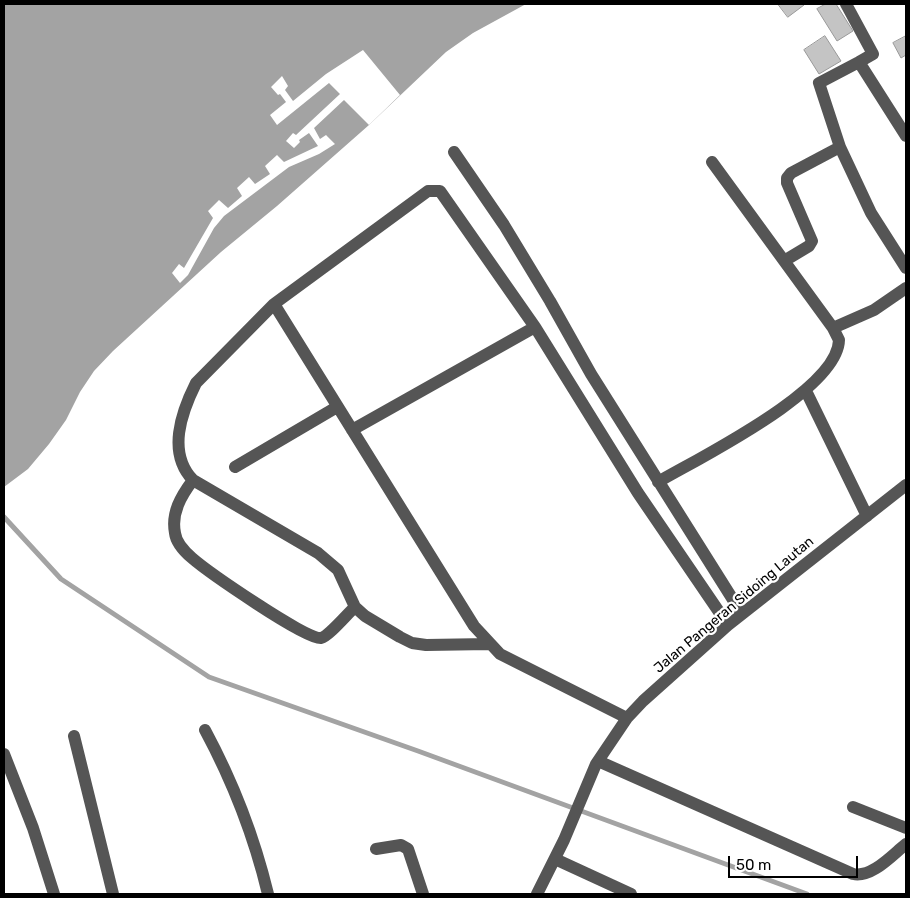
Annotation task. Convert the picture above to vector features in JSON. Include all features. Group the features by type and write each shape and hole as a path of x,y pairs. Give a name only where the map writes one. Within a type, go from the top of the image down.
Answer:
{"street":[{"path":"846,4 873,54 819,83 840,147 871,213 906,268"},
{"path":"859,62 906,136"},
{"path":"784,261 809,246 812,241 787,178 791,173 840,147"},
{"path":"454,152 504,225 591,374 742,614"},
{"path":"658,482 786,406 806,391 822,374 837,349 839,340 833,328 712,162"},
{"path":"489,644 426,645 412,643 365,616 355,607 338,570 318,553 193,480 181,464 178,449 182,418 188,399 203,374 274,304 428,191 434,189 443,194 535,327 638,493 728,625"},
{"path":"833,328 874,310 906,288"},
{"path":"274,304 474,626 489,644 512,661 627,718"},
{"path":"352,430 535,327"},
{"path":"806,391 867,516"},
{"path":"235,467 337,407"},
{"path":"193,480 180,497 174,526 174,533 179,543 191,557 285,621 314,636 321,638 327,635 355,607"},
{"name":"Jalan Pangeran Sidoing Lautan","path":"556,859 597,762 627,718 643,700 728,625 906,485"},
{"path":"205,730 222,761 252,832 268,894"},
{"path":"74,736 113,894"},
{"path":"4,754 33,828 54,894"},
{"path":"597,762 853,874 863,874 871,871 906,844"},
{"path":"853,807 906,828"},
{"path":"376,848 400,846 408,849 423,894"},
{"path":"537,894 556,859 631,894"}],"shaded area":[{"path":"4,4 526,4 473,33 446,52 369,125 277,206 221,252 113,351 94,371 80,392 66,420 49,444 28,469 4,487"}],"pier":[{"path":"363,50 400,95 369,125 344,100 314,128 320,139 326,135 335,144 319,154 289,167 224,216 214,228 188,275 180,283 172,273 179,264 184,268 213,218 208,211 219,200 228,208 242,196 237,188 249,177 255,184 270,174 265,166 277,155 284,162 318,146 309,133 299,140 300,142 294,148 286,141 293,133 296,135 340,94 329,83 277,125 270,115 286,102 271,87 282,76 288,86 285,90 293,101 326,74"}],"building":[{"path":"778,4 803,4 804,5 788,17"},
{"path":"826,4 836,4 853,31 837,41 817,9"},
{"path":"825,36 841,61 819,74 804,50"},
{"path":"906,36 906,55 901,58 893,43"}],"waterway":[{"path":"4,517 61,579 209,677 418,751 807,894"}]}
